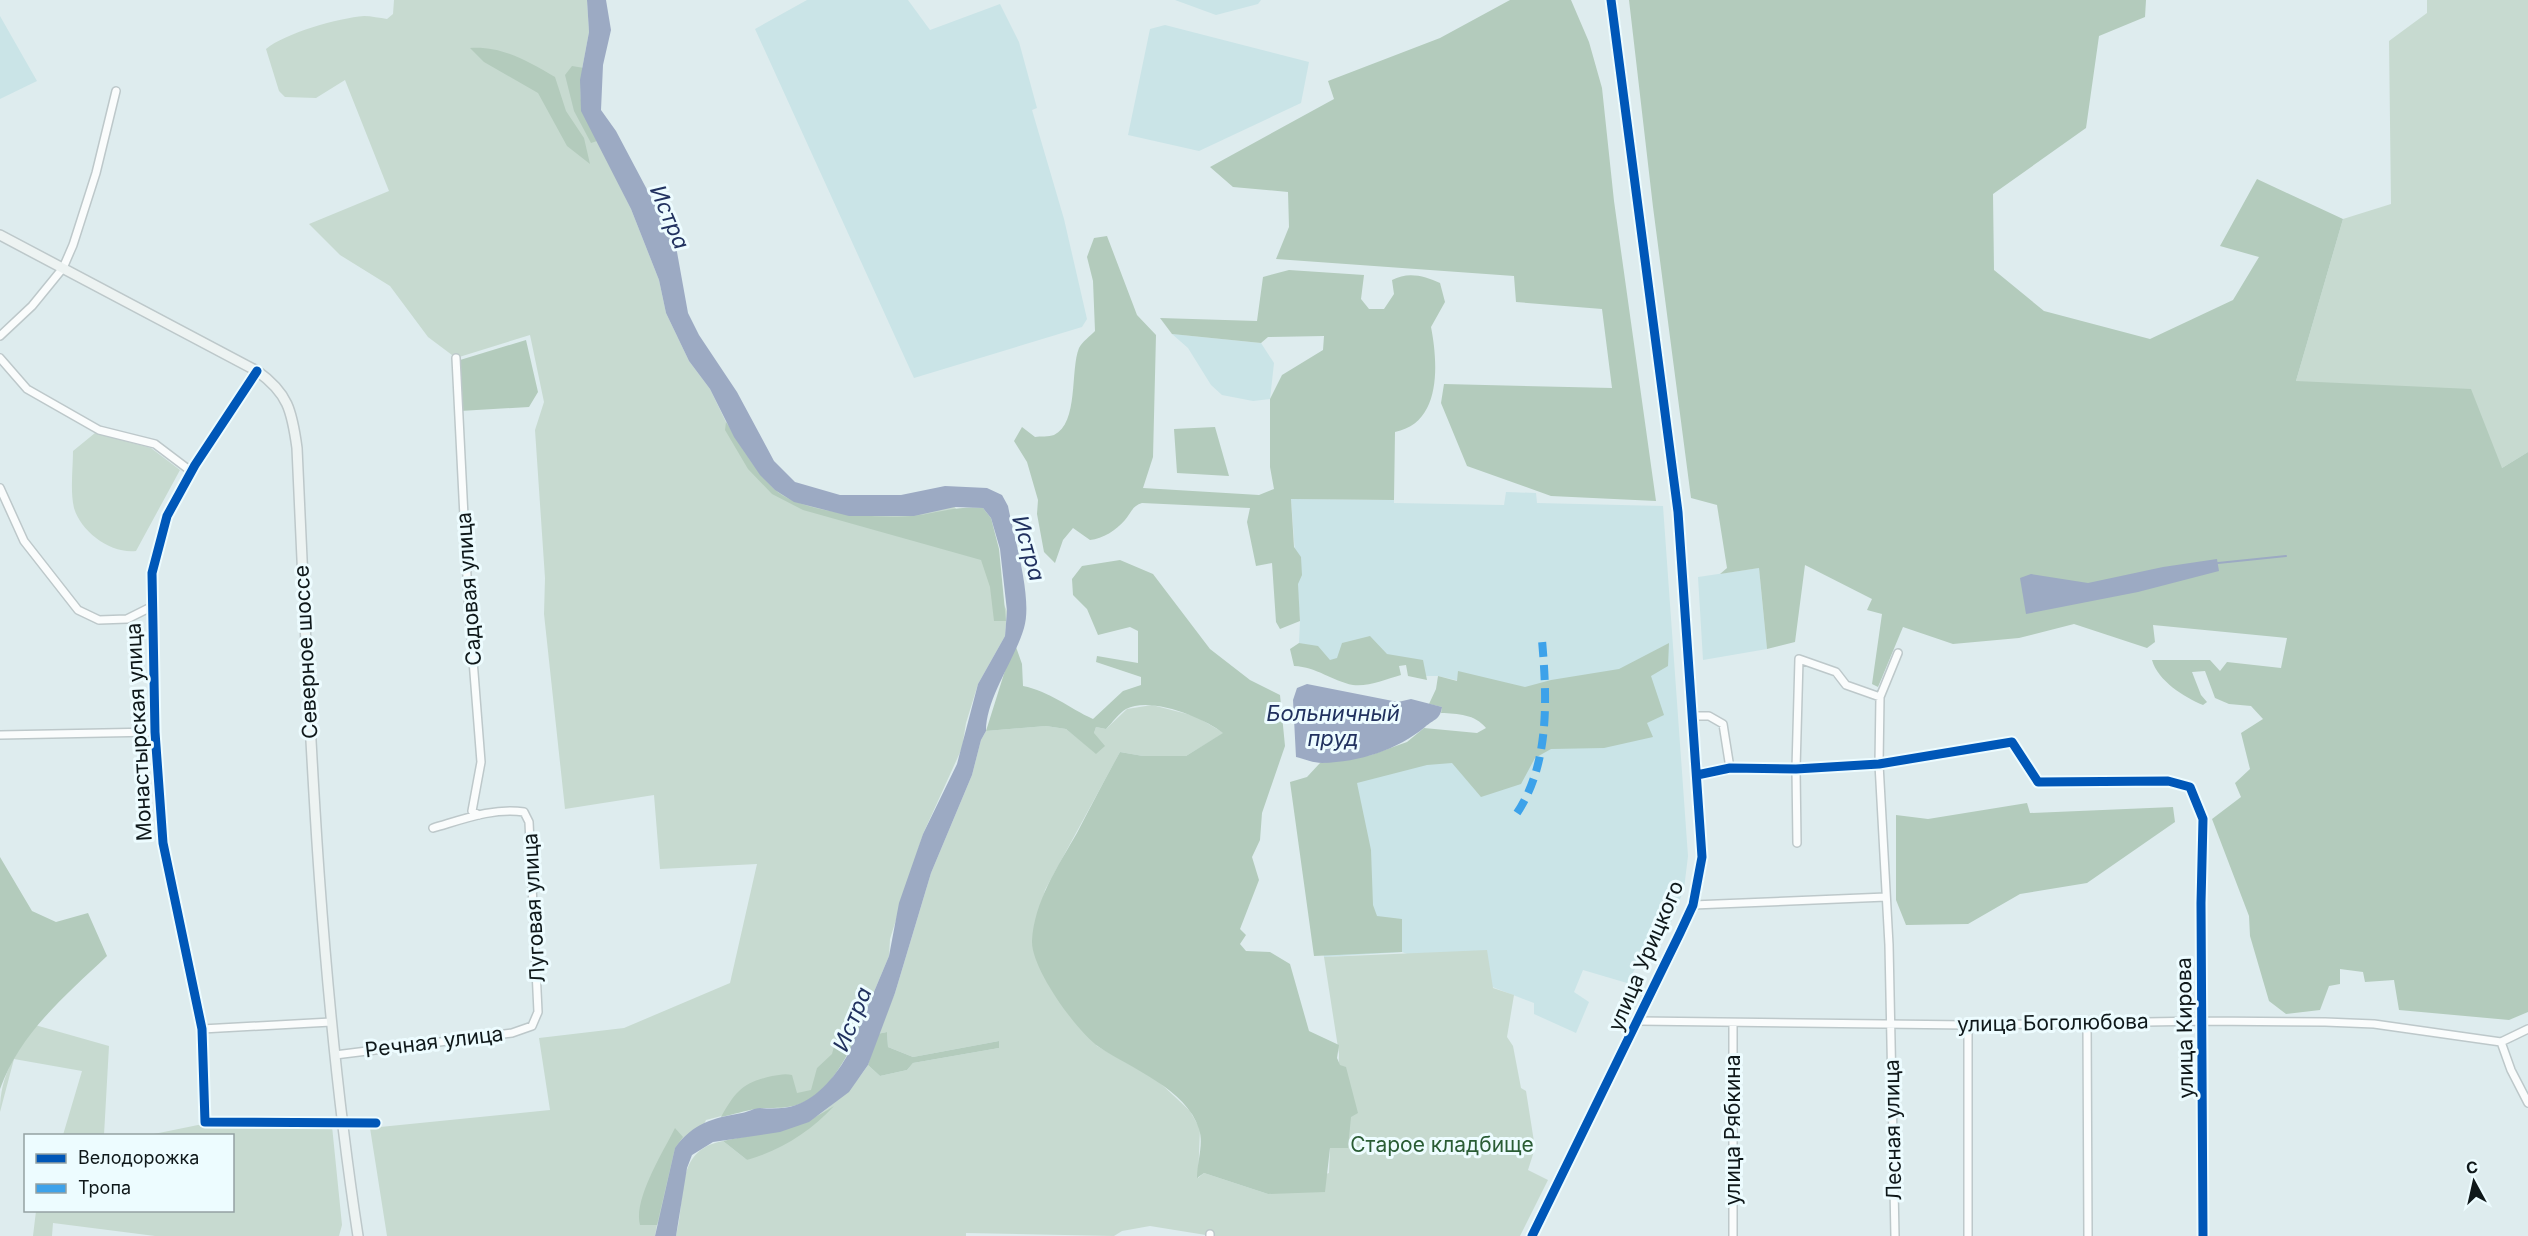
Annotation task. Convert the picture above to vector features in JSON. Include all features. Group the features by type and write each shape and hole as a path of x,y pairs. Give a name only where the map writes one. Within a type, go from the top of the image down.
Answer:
{"street":[{"name":"улица Урицкого","path":"1532,1236 1639,1021 1693,905 1702,856 1691,668 1677,504 1611,0"},
{"path":"0,336 32,306 63,267 74,245 96,174 116,91"},
{"name":"Северное шоссе","path":"0,235 257,371 274,383 289,405 297,448 310,745 331,1022 358,1236"},
{"name":"Садовая улица","path":"456,357 467,573 481,762 472,811 479,815"},
{"path":"0,358 27,389 99,430 155,444 192,472"},
{"name":"Монастырская улица","path":"257,371 192,472 164,524 152,573 154,732 163,843 202,1029 205,1122 297,1124 342,1121 353,1125 376,1123"},
{"path":"0,488 24,541 78,610 99,620 127,619 151,608"},
{"path":"1797,843 1799,658 1836,672 1846,685 1880,697 1898,653"},
{"name":"Лесная улица","path":"1880,697 1879,764 1886,897 1895,1236"},
{"path":"1694,716 1709,716 1723,724 1730,768"},
{"path":"0,735 154,732"},
{"name":"улица Кирова","path":"1879,764 2012,742 2038,782 2168,781 2190,787 2203,819 2201,903 2204,1021 2203,1236"},
{"path":"1696,775 1730,768 1796,769 1879,764"},
{"name":"Луговая улица","path":"433,828 479,815 515,810 524,812 529,822 539,993 538,1012 532,1026"},
{"path":"1693,905 1886,897"},
{"name":"улица Боголюбова","path":"1639,1021 1968,1025 2204,1021 2374,1024 2501,1042"},
{"path":"202,1029 331,1022"},
{"path":"2087,1022 2088,1236"},
{"name":"улица Рябкина","path":"1733,1023 1734,1236"},
{"path":"1968,1025 1968,1236"},
{"name":"Речная улица","path":"335,1054 512,1033 532,1026"},
{"path":"2528,1029 2501,1042 2511,1070 2528,1103"}],"shaded area":[{"path":"807,0 908,0 930,30 1000,4 1019,42 1037,108 1032,110 1064,219 1087,319 1082,327 914,378 755,29"},
{"path":"1175,0 1261,0 1258,4 1216,15"},
{"path":"0,16 37,81 0,99"},
{"path":"1165,25 1309,62 1301,103 1199,151 1128,135 1150,29"},
{"path":"1172,334 1261,343 1274,363 1270,399 1253,401 1222,395 1211,385 1188,348"},
{"path":"1506,492 1536,493 1537,503 1663,506 1688,856 1684,889 1669,927 1657,922 1650,933 1654,935 1627,983 1583,970 1574,992 1589,1002 1576,1033 1534,1014 1534,1003 1402,952 1324,957 1304,782 1471,750 1532,698 1438,676 1412,676 1410,660 1327,663 1302,652 1299,643 1300,621 1291,499 1394,500 1394,503 1504,505"},
{"path":"1759,568 1767,649 1703,660 1698,577"}],"green space":[{"path":"394,0 587,0 589,32 580,80 592,130 631,209 659,280 666,313 689,361 710,389 726,422 775,490 955,507 1007,611 1005,636 978,684 966,723 962,748 923,834 890,939 889,956 848,1054 818,1091 706,1120 657,1225 655,1236 387,1236 370,1128 550,1110 539,1038 624,1028 730,983 757,864 660,869 654,795 565,809 544,614 545,578 535,430 544,402 530,335 456,358 428,337 390,286 340,255 309,224 389,191 345,80 316,98 285,97 279,91 266,49 286,37 327,23 364,16 387,19 393,14"},
{"path":"1510,0 1571,0 1589,42 1602,88 1614,201 1656,501 1551,496 1467,466 1441,403 1444,384 1612,388 1602,309 1516,302 1514,276 1276,259 1289,227 1288,192 1233,187 1210,167 1334,99 1328,81 1440,38"},
{"path":"1629,0 2146,0 2145,17 2099,36 2086,128 1993,194 1994,270 2044,311 2150,339 2233,300 2259,257 2220,246 2257,179 2343,219 2296,381 2471,389 2502,468 2528,452 2528,1012 2509,1020 2399,1010 2394,980 2365,982 2363,972 2340,969 2340,984 2329,986 2320,1010 2286,1014 2269,1001 2250,936 2249,916 2212,819 2241,797 2235,783 2250,769 2241,733 2263,719 2251,706 2229,704 2215,698 2205,671 2192,672 2201,695 2207,702 2203,705 2188,698 2160,675 2152,660 2210,660 2220,671 2227,662 2281,668 2287,638 2153,625 2155,642 2147,648 2074,624 2019,638 1953,644 1903,627 1878,687 1872,684 1882,614 1867,610 1872,599 1805,565 1795,642 1767,649 1759,568 1720,574 1727,568 1717,505 1691,498"},
{"path":"2427,0 2528,0 2528,452 2502,468 2296,381 2343,219 2391,204 2389,41 2427,13"},
{"path":"470,48 504,52 525,60 555,77 566,111 584,138 590,164 567,146 538,93 484,62"},
{"path":"572,66 584,68 580,89 582,106 597,141 591,143 574,111 565,75"},
{"path":"1107,236 1137,315 1156,335 1153,457 1143,488 1259,495 1274,489 1270,467 1270,399 1282,375 1323,350 1324,336 1268,337 1261,343 1172,334 1160,318 1257,321 1263,277 1289,270 1364,275 1361,299 1369,309 1384,309 1394,294 1392,280 1398,277 1416,276 1440,283 1445,302 1431,327 1435,357 1433,390 1429,404 1421,417 1410,426 1395,432 1394,500 1291,499 1294,547 1301,557 1302,575 1298,584 1300,621 1280,629 1276,622 1272,563 1256,566 1247,522 1250,508 1142,503 1134,508 1118,527 1100,538 1090,540 1073,528 1063,540 1055,563 1044,552 1037,514 1038,500 1027,462 1014,441 1022,427 1035,437 1050,436 1062,429 1067,419 1071,408 1079,348 1095,331 1093,281 1087,257 1094,238"},
{"path":"526,340 538,392 529,407 460,411 460,360"},
{"path":"726,422 767,482 786,497 801,504 840,513 897,517 974,507 983,508 991,518 999,549 1006,621 994,621 990,587 981,560 803,510 772,494 748,469 725,430"},
{"path":"1215,427 1229,476 1177,473 1174,429"},
{"path":"95,433 151,448 180,470 136,551 117,549 98,540 83,525 74,508 73,451"},
{"path":"1120,560 1153,574 1210,649 1250,680 1280,695 1285,746 1262,813 1260,840 1252,857 1259,880 1240,929 1246,935 1240,944 1246,951 1270,952 1290,964 1309,1031 1339,1045 1337,1058 1340,1065 1346,1067 1358,1113 1351,1117 1348,1148 1330,1148 1325,1192 1268,1194 1204,1173 1197,1178 1201,1141 1193,1115 1170,1091 1099,1047 1079,1028 1047,982 1034,953 1032,941 1034,927 1042,898 1120,752 1143,756 1186,756 1223,733 1191,715 1149,705 1126,709 1106,729 1096,727 1094,733 1105,746 1096,754 1066,729 1046,726 986,731 1008,661 1016,647 1022,664 1023,686 1050,696 1093,719 1123,691 1141,685 1141,677 1096,662 1097,656 1138,663 1138,631 1130,627 1098,635 1087,609 1073,595 1072,579 1082,566"},
{"path":"1370,636 1387,654 1423,660 1427,680 1408,676 1406,665 1399,666 1401,675 1371,684 1353,685 1310,669 1294,666 1290,649 1299,643 1318,646 1330,660 1337,658 1342,643"},
{"path":"1669,643 1668,666 1651,676 1664,715 1647,723 1653,737 1604,748 1551,749 1535,758 1521,784 1481,797 1452,763 1427,765 1357,783 1371,850 1373,905 1377,916 1402,919 1402,952 1314,956 1290,782 1307,777 1320,763 1371,755 1407,742 1424,728 1477,733 1486,728 1471,717 1441,713 1442,707 1429,704 1436,689 1438,676 1457,681 1458,671 1525,687 1551,680 1619,669"},
{"name":"Старое кладбище","path":"1152,705 1195,716 1224,733 1186,756 1143,756 1120,752 1045,890 1032,943 1097,1046 1157,1080 1190,1111 1200,1129 1198,1178 1204,1173 1268,1194 1329,1173 1330,1148 1336,1148 1339,1054 1324,957 1487,950 1493,988 1514,995 1507,1037 1513,1046 1521,1088 1526,1091 1535,1148 1528,1170 1548,1180 1520,1236 1212,1236 1150,1226 1122,1231 1114,1236 966,1233 966,1236 676,1236 689,1165 696,1154 707,1146 723,1141 747,1160 797,1130 829,1107 856,1081 868,1065 880,1076 907,1070 913,1063 999,1048 999,1041 913,1057 888,1047 887,1032 877,1034 895,993 931,873 972,775 981,740 986,731 1046,726 1066,729 1096,753 1094,733 1096,727 1106,729 1127,709"},
{"path":"2027,803 2030,813 2173,807 2175,822 2087,883 2020,894 1968,924 1906,925 1896,900 1896,815 1928,819"},
{"path":"0,857 32,911 56,922 88,913 107,956 60,1001 32,1033 19,1050 0,1089"},
{"path":"862,1023 836,1073 817,1094 806,1102 721,1117 741,1089 753,1082 772,1076 792,1075 797,1093 811,1090 817,1068 832,1054 837,1035 851,1025"},
{"path":"35,1025 109,1046 104,1134 63,1134 82,1071 14,1059 0,1112 3,1087 15,1056"},
{"path":"887,1032 888,1047 913,1057 999,1041 999,1048 913,1063 907,1070 880,1076 868,1065 877,1034"},
{"path":"834,1106 794,1139 772,1151 747,1160 723,1141 793,1126"},
{"path":"198,1125 332,1126 342,1225 339,1236 155,1236 53,1223 52,1236 33,1236 36,1212 234,1212 234,1134 154,1134"},
{"path":"675,1128 683,1137 675,1148 657,1225 640,1225 639,1215 645,1190"}],"water":[{"path":"587,0 606,0 611,30 603,65 601,110 616,131 670,233 677,252 688,313 699,335 737,392 774,461 795,482 840,495 901,495 945,486 987,488 1002,495 1008,506 1022,568 1026,601 1024,628 1020,640 991,705 986,731 981,740 972,775 931,873 895,993 868,1065 849,1092 809,1122 780,1132 713,1142 692,1155 687,1168 676,1236 655,1236 675,1148 682,1140 696,1127 722,1117 758,1108 783,1108 804,1102 826,1084 848,1054 889,956 899,903 923,834 957,764 978,684 1005,636 1007,611 1000,549 991,518 983,508 955,507 914,516 849,516 794,502 775,490 760,475 734,437 710,389 689,361 666,313 659,280 631,209 581,111 580,80 589,32"},
{"path":"2217,559 2219,571 2138,592 2026,614 2020,578 2031,574 2088,583 2163,567"},
{"name":"Больничный пруд","path":"1307,684 1398,702 1411,699 1442,707 1436,719 1414,735 1390,748 1350,760 1316,762 1296,757 1293,700 1297,688"}],"waterway":[{"path":"2218,563 2286,556"}],"marked path":[{"path":"1517,813 1528,794 1541,752 1545,707 1542,640"}],"cycle path":[{"path":"1532,1236 1693,905 1702,857 1678,512 1611,0"},
{"path":"257,371 195,465 167,516 152,573 155,732 163,843 202,1029 205,1122 376,1123"},
{"path":"1697,775 1730,768 1796,769 1879,764 2012,742 2038,782 2168,781 2190,787 2203,819 2201,903 2203,1236"}],"water label":[{"name":"Истра","path":"670,217"},
{"name":"Истра","path":"1029,548"},
{"name":"Истра","path":"852,1019"}]}
